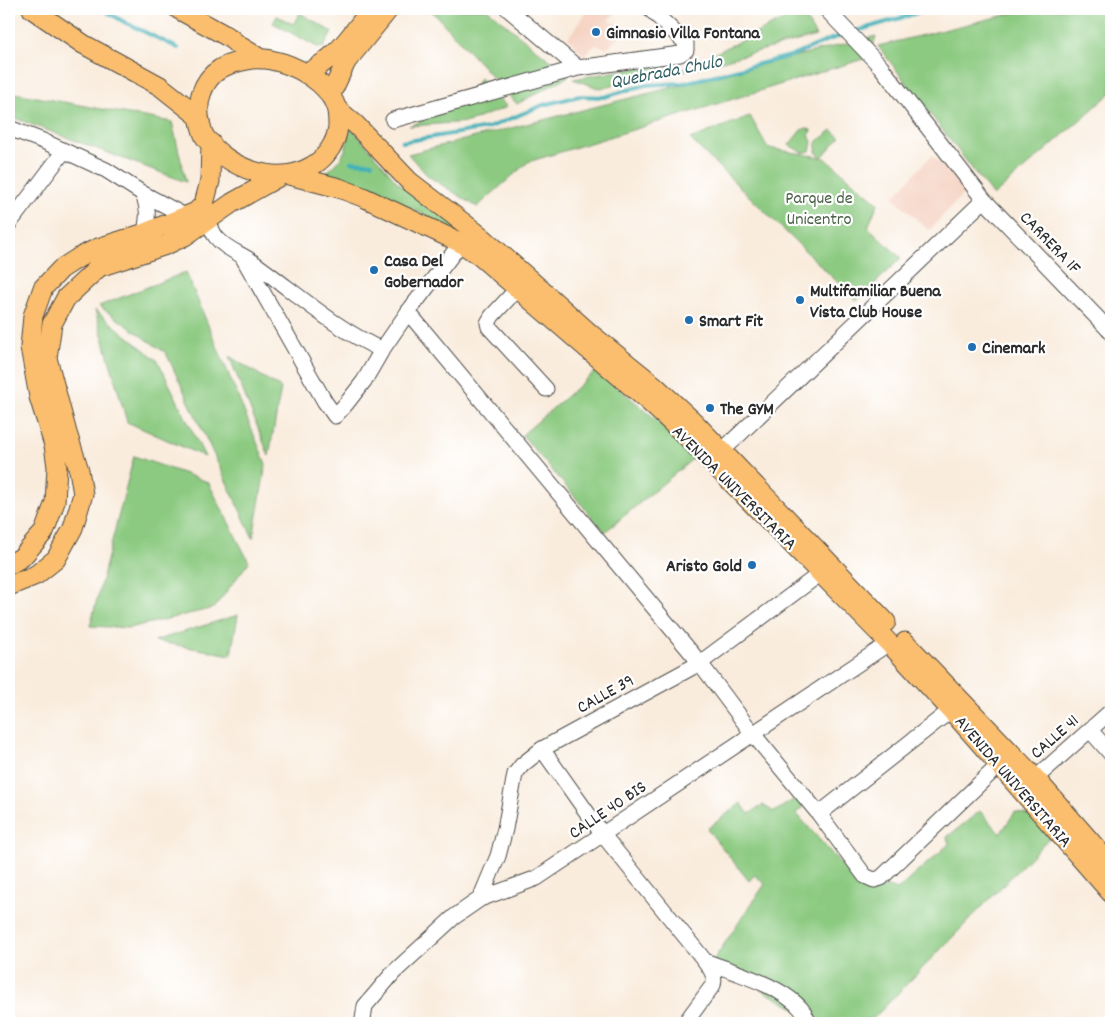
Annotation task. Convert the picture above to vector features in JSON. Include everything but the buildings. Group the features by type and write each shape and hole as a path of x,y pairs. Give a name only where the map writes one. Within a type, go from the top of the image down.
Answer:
{"main road":[{"path":"32,9 84,44 160,86 198,116"},
{"path":"178,9 230,38 262,59"},
{"path":"306,74 324,64 336,54 372,9"},
{"path":"9,586 36,575 56,559 73,528 82,494 79,470 47,358 52,324 66,298 99,267 166,245 185,236 232,203 284,176 306,170 315,165 335,141 337,132 333,102 341,71 346,62 389,9"},
{"path":"284,176 254,171 236,164 219,152 204,136 198,116 200,97 207,81 220,69 239,62 262,59 280,62 306,74 319,84 333,102"},
{"name":"AVENIDA UNIVERSITARIA","path":"333,102 409,181 482,237 593,336 655,386 722,451 1029,784 1111,865"},
{"path":"9,565 22,557 44,532 55,502 57,467 54,445 39,396 30,347 33,316 43,288 61,269 98,248 145,233 196,212 204,204 207,196 210,181 211,144"},
{"name":"AVENIDA UNIVERSITARIA","path":"284,176 339,188 364,197 461,243 647,400 889,643 999,765 1029,784 1111,893"}],"street":[{"path":"508,9 578,68"},
{"path":"392,120 578,68 680,54 686,50 686,42 650,9"},
{"name":"CARRERA 1F","path":"826,9 869,52 984,200 1111,332"},
{"path":"9,128 106,170 142,193 187,217"},
{"path":"9,224 64,151"},
{"path":"142,193 148,205 148,220 145,233"},
{"path":"722,451 984,200"},
{"path":"208,219 216,237 226,246 276,279 321,314 364,342 382,350"},
{"path":"242,256 334,416 364,381 408,312 461,243"},
{"path":"517,289 489,320 489,327 546,389"},
{"path":"408,312 700,663 753,734 819,814 865,876 874,880 881,878 999,765"},
{"name":"CALLE 39","path":"480,899 498,856 515,774 522,764 542,749 700,663 821,573"},
{"name":"CALLE 40 BIS","path":"364,1021 365,1006 394,972 454,917 480,899 537,878 889,643"},
{"path":"819,814 951,710"},
{"name":"CALLE 41","path":"1029,784 1111,711"},
{"path":"1090,730 1111,754"},
{"path":"542,749 603,834 705,961 715,979 713,985 685,1023"},
{"path":"705,961 772,987 787,996 801,1009 809,1023"}],"shaded area":[{"name":"Gimnasio Villa Fontana","path":"588,9 613,9 617,12 608,20 619,26 619,38 607,48 596,45 583,55 568,38"},
{"path":"932,155 968,189 929,231 893,197"}],"green space":[{"path":"430,9 487,9 569,76 517,104"},
{"path":"1030,9 1111,9 1111,93 993,196 878,46"},
{"path":"801,11 816,36 673,74"},
{"path":"300,13 332,32 324,47 319,48 273,23 277,16 293,24"},
{"path":"876,36 870,57 528,162 477,207 428,176 408,154"},
{"path":"687,59 601,89 573,79"},
{"path":"480,78 507,107 468,122 409,126 467,102"},
{"path":"9,92 172,122 186,182 9,116"},
{"name":"Parque de Unicentro","path":"750,116 768,148 825,158 878,203 868,227 901,258 857,301 690,139"},
{"path":"350,126 398,183 456,220 459,226 457,230 451,229 369,188 321,176 334,166 343,155"},
{"path":"807,128 812,131 809,135 812,142 810,151 803,153 789,145 801,130"},
{"path":"832,130 840,137 822,157 816,152 817,142"},
{"path":"186,272 266,464 253,538 166,353 99,306"},
{"path":"95,310 158,361 205,457 127,422"},
{"path":"229,356 281,388 269,456"},
{"path":"597,370 696,456 605,532 522,435"},
{"path":"134,456 208,482 249,562 214,608 129,628 90,626"},
{"path":"238,615 231,655 154,641"},
{"path":"796,798 804,806 796,813 865,891 879,884 897,890 949,844 947,837 980,811 1000,834 1015,812 1033,816 1050,837 869,1023 814,1023 810,1017 712,962 765,884 755,875 749,881 707,829 741,803 749,814 763,805 774,812"}],"waterway":[{"path":"102,9 178,48"},
{"name":"Quebrada Chulo","path":"853,32 931,9"},
{"name":"Quebrada Chulo","path":"402,142 488,128 543,105 579,96 604,97 645,85 684,83 794,55 844,35"},
{"path":"351,162 372,163"}],"place":[{"name":"Gimnasio Villa Fontana","path":"596,32"},
{"name":"Casa Del Gobernador","path":"374,270"},
{"name":"Multifamiliar Buena Vista Club House","path":"800,300"},
{"name":"Smart Fit","path":"689,320"},
{"name":"Cinemark","path":"972,347"},
{"name":"The GYM","path":"710,408"},
{"name":"Aristo Gold","path":"752,565"}]}
